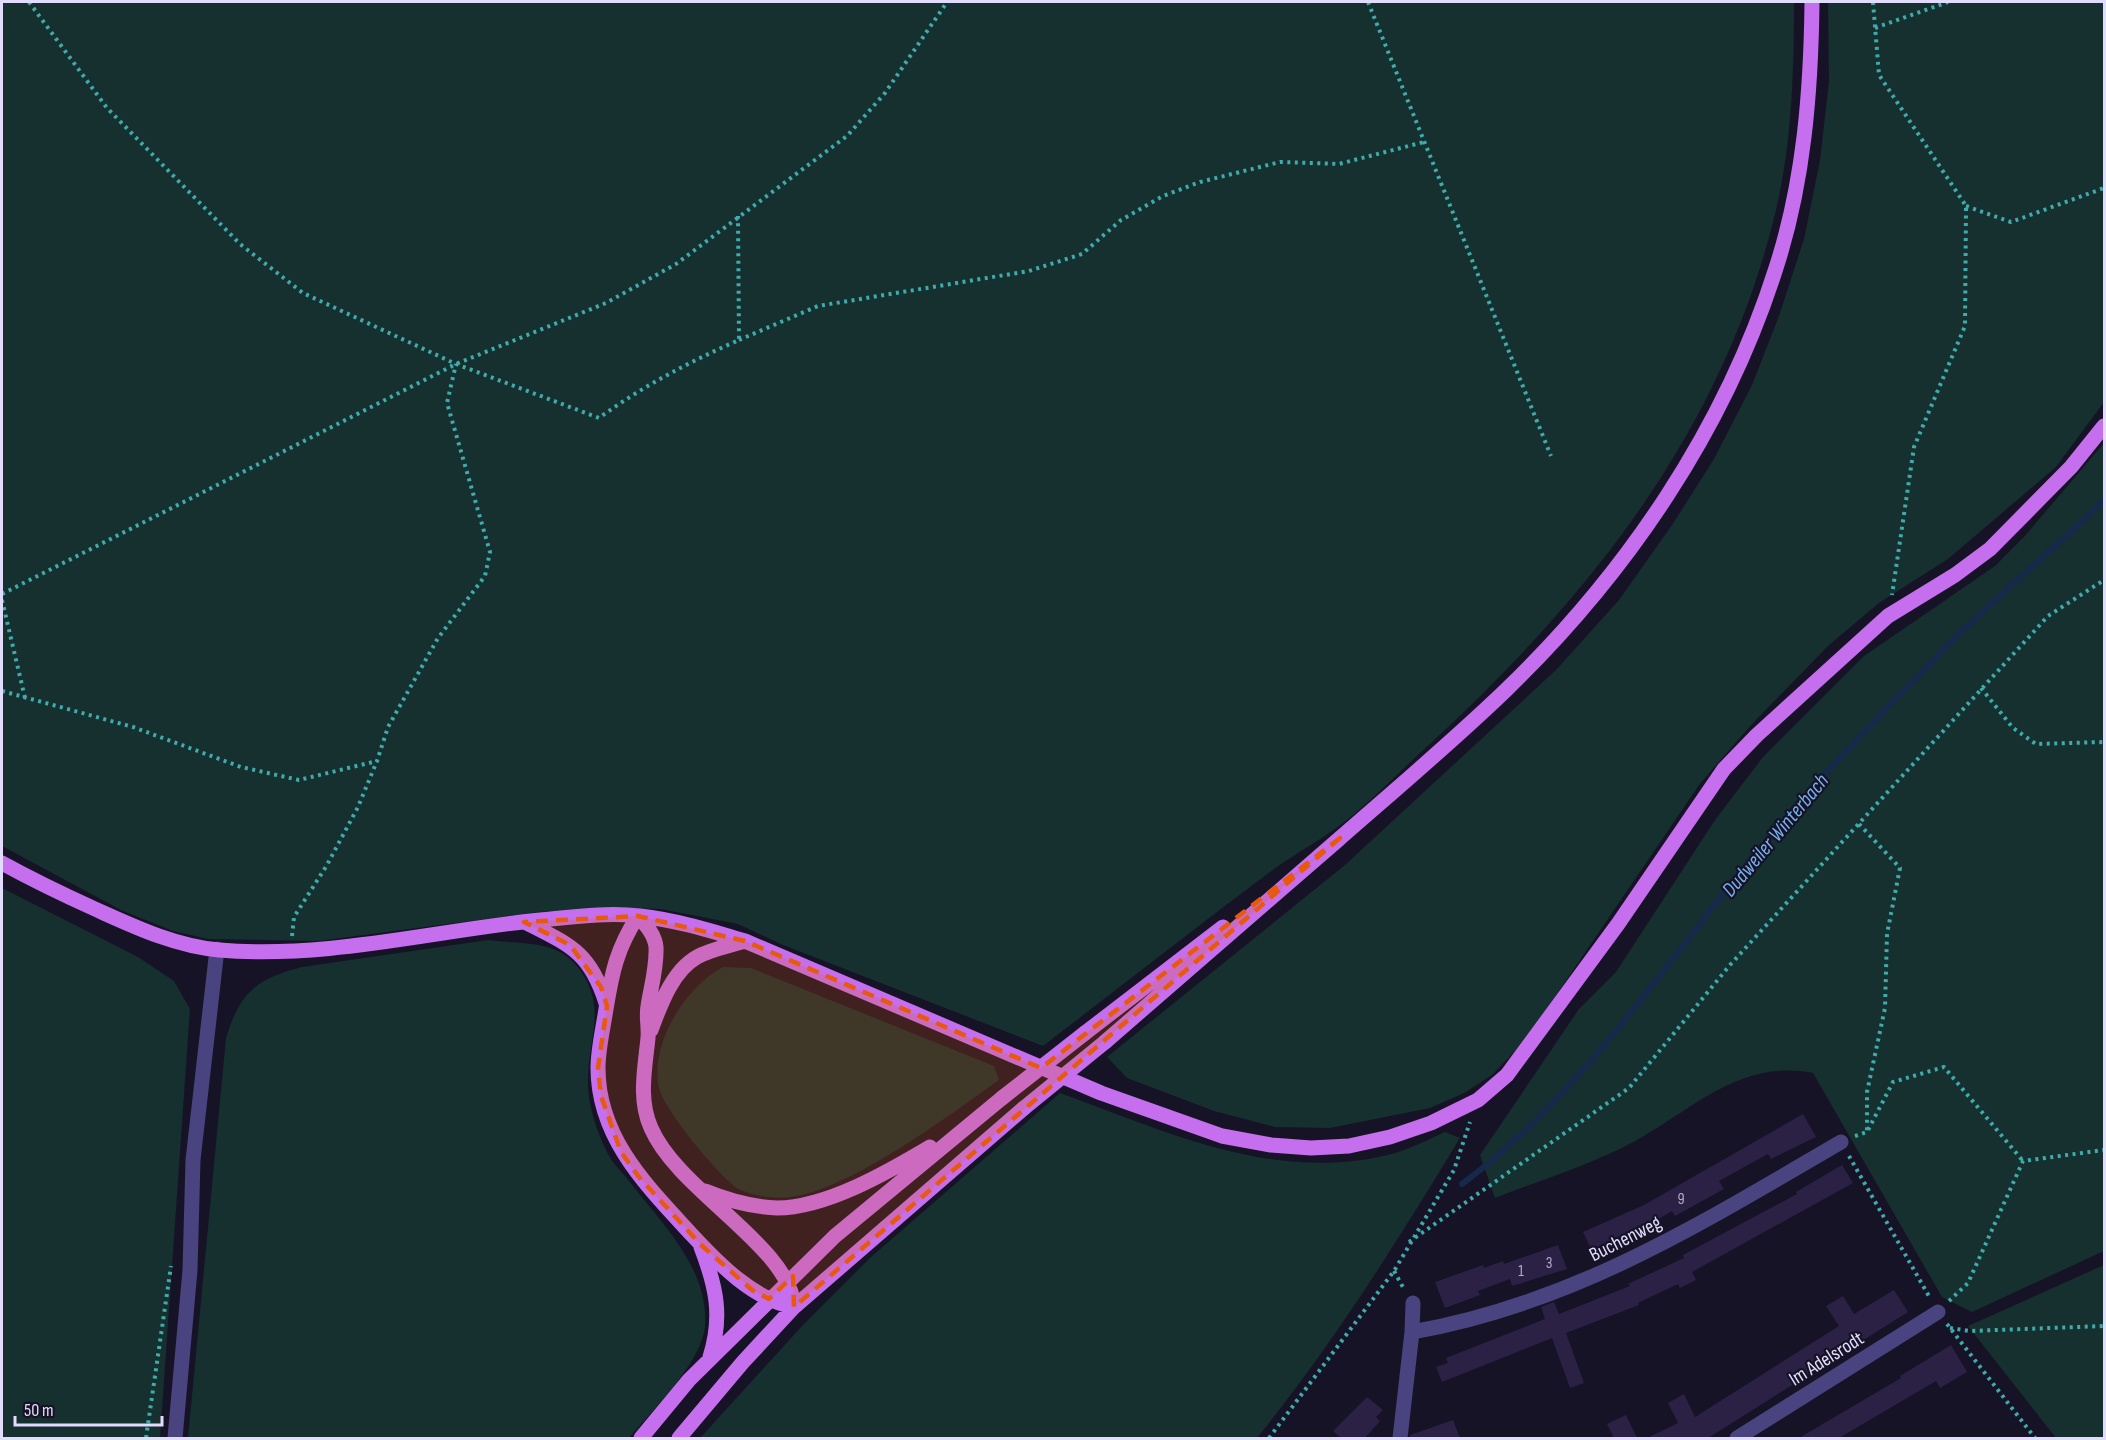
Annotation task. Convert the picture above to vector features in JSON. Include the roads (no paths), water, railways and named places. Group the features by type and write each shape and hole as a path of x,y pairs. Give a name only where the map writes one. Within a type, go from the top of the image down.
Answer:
{"main road":[{"path":"679,1438 742,1362 794,1307 1024,1108 1105,1042 1508,689 1601,586 1637,541 1669,495 1715,414 1753,334 1777,265 1793,203 1804,137 1811,74 1812,2"},
{"path":"2,863 53,892 128,926 168,939 217,949 290,952 349,948 524,922 588,916 638,916 701,927 745,941 1090,1088 1222,1136 1291,1147 1349,1146 1390,1137 1431,1123 1478,1100 1507,1075 1533,1044 1724,770 1784,709 1888,616 1955,575 1990,549 2063,475 2104,426"},
{"path":"641,1438 657,1416 709,1359 835,1236 969,1124 1084,1033 1340,838"},
{"path":"638,916 649,929 656,946 647,1009 648,1036 643,1087 651,1127 674,1163 697,1188 771,1257 794,1294 794,1307"},
{"path":"638,916 617,953 598,1068 601,1096 609,1125 621,1152 638,1176 700,1244 752,1290 769,1299 794,1307"},
{"path":"524,922 570,945 581,955 594,972 607,1006"},
{"path":"648,1036 661,1004 685,966 703,954 745,941"},
{"path":"697,1188 721,1198 751,1204 777,1208 798,1206 820,1200 892,1170 969,1124"},
{"path":"700,1244 717,1295 719,1319 709,1359"}],"street":[{"path":"175,1438 190,1270 193,1160 217,949"},
{"name":"Buchenweg","path":"1412,1332 1495,1314 1545,1297 1625,1264 1841,1142"},
{"path":"1403,1435 1413,1303"},
{"name":"Im Adelsrodt","path":"1737,1438 1938,1312"}],"waterway":[{"name":"Dudweiler Winterbach","path":"1462,1184 1504,1150 1581,1073 1650,989 1750,860 1870,726 1964,629 2104,500"}]}
